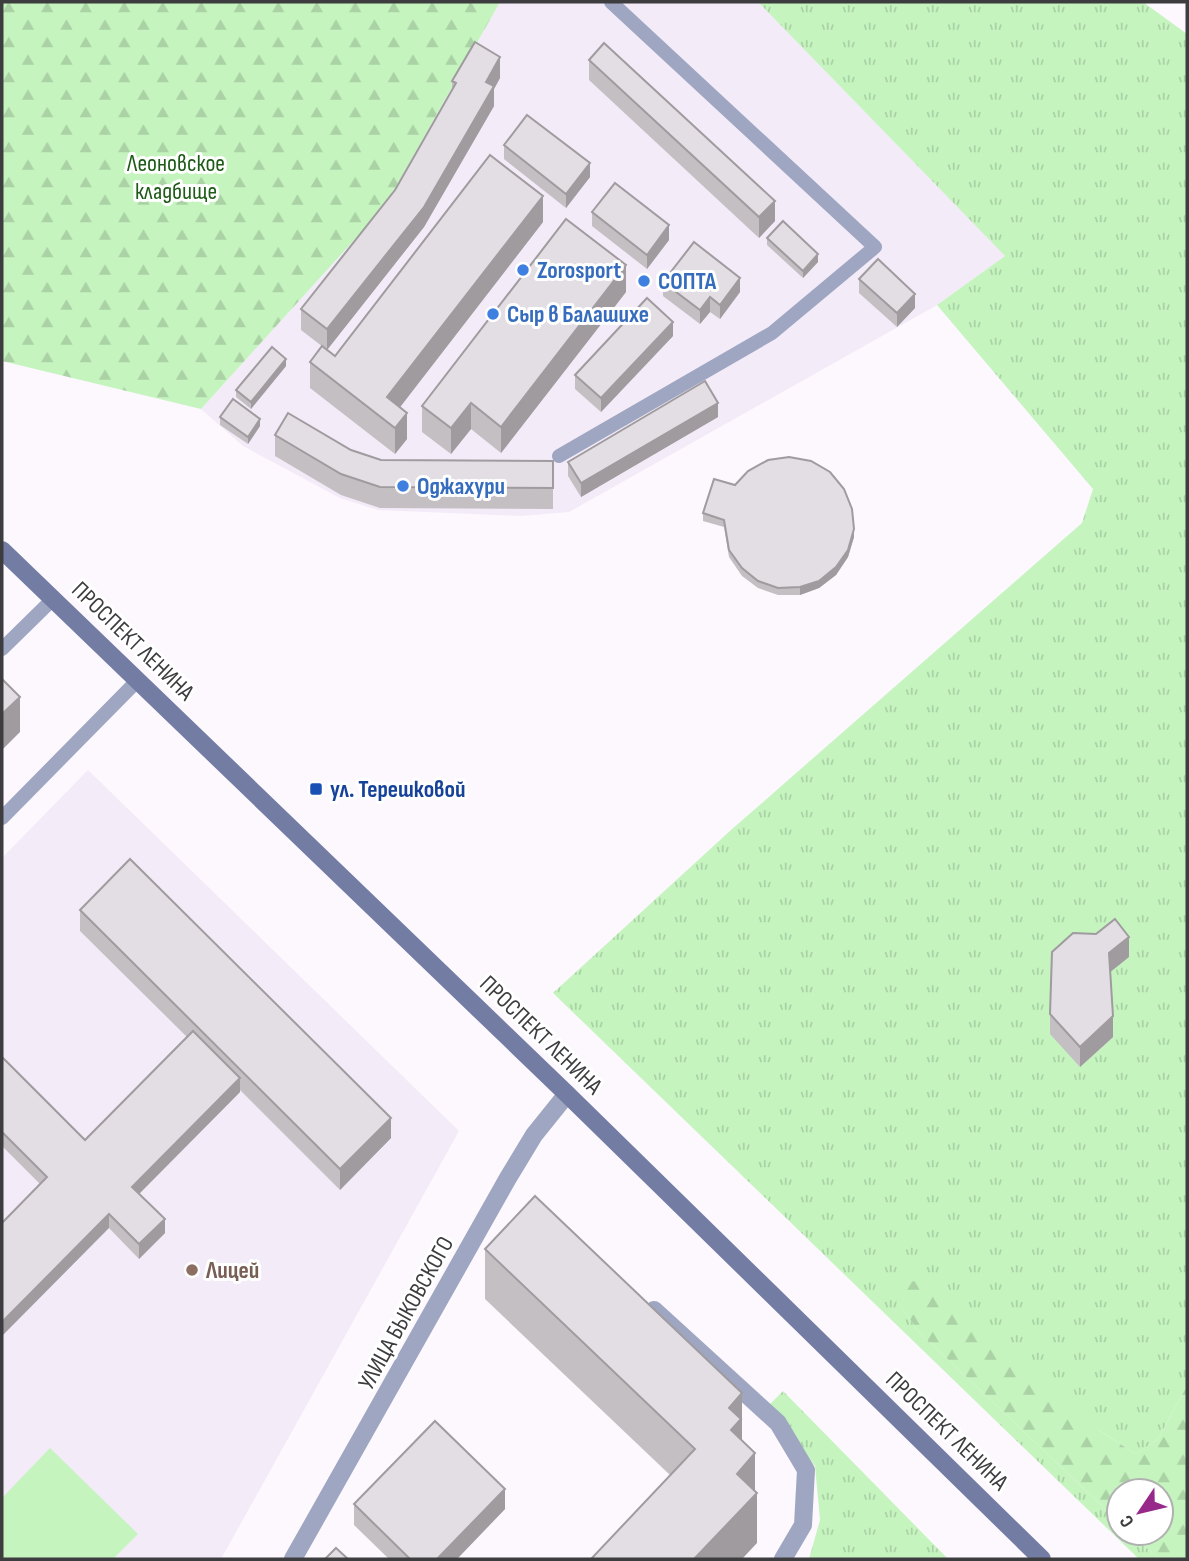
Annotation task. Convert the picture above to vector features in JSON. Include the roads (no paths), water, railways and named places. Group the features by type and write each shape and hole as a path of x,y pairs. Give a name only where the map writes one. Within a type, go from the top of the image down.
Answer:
{"main road":[{"name":"ПРОСПЕКТ ЛЕНИНА","path":"2,550 567,1094 1042,1559"}],"street":[{"name":"УЛИЦА БЫКОВСКОГО","path":"293,1559 534,1135 567,1094"},
{"path":"638,1295 778,1423 807,1470 803,1525 783,1559"}],"lane":[{"path":"559,456 772,333 875,247 611,2"},
{"path":"2,649 53,598"},
{"path":"2,818 138,680"}],"place":[{"name":"Zorosport","path":"523,270"},
{"name":"СОПТА","path":"644,281"},
{"name":"Сыр в Балашихе","path":"493,314"},
{"name":"Оджахури","path":"403,486"},
{"name":"ул. Терешковой","path":"316,789"},
{"name":"Лицей","path":"192,1270"}],"park label":[{"name":"Леоновское кладбище","path":"176,177"}]}
